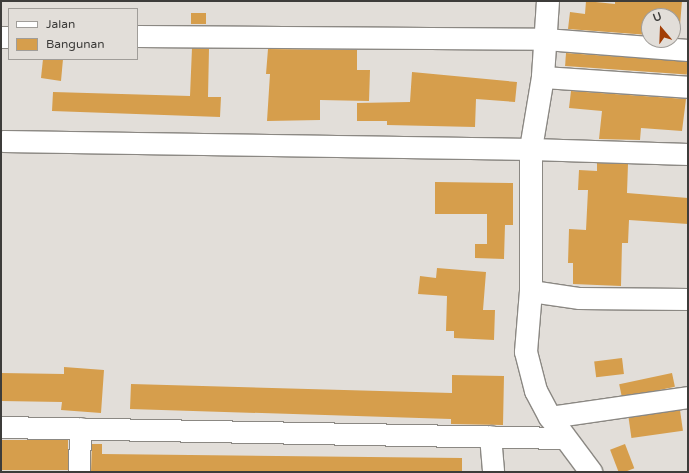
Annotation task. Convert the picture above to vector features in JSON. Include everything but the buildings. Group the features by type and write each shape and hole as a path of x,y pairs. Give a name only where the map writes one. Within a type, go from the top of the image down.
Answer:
{"street":[{"path":"548,1 543,77 531,149 531,291 526,352 536,391 550,416 590,472"},
{"path":"138,36 545,39 688,50"},
{"path":"543,77 688,87"},
{"path":"3,141 531,149 688,154"},
{"path":"531,291 579,298 688,299"},
{"path":"550,416 688,397"},
{"path":"1,427 565,438"},
{"path":"78,472 80,428"},
{"path":"490,436 493,472"}]}
